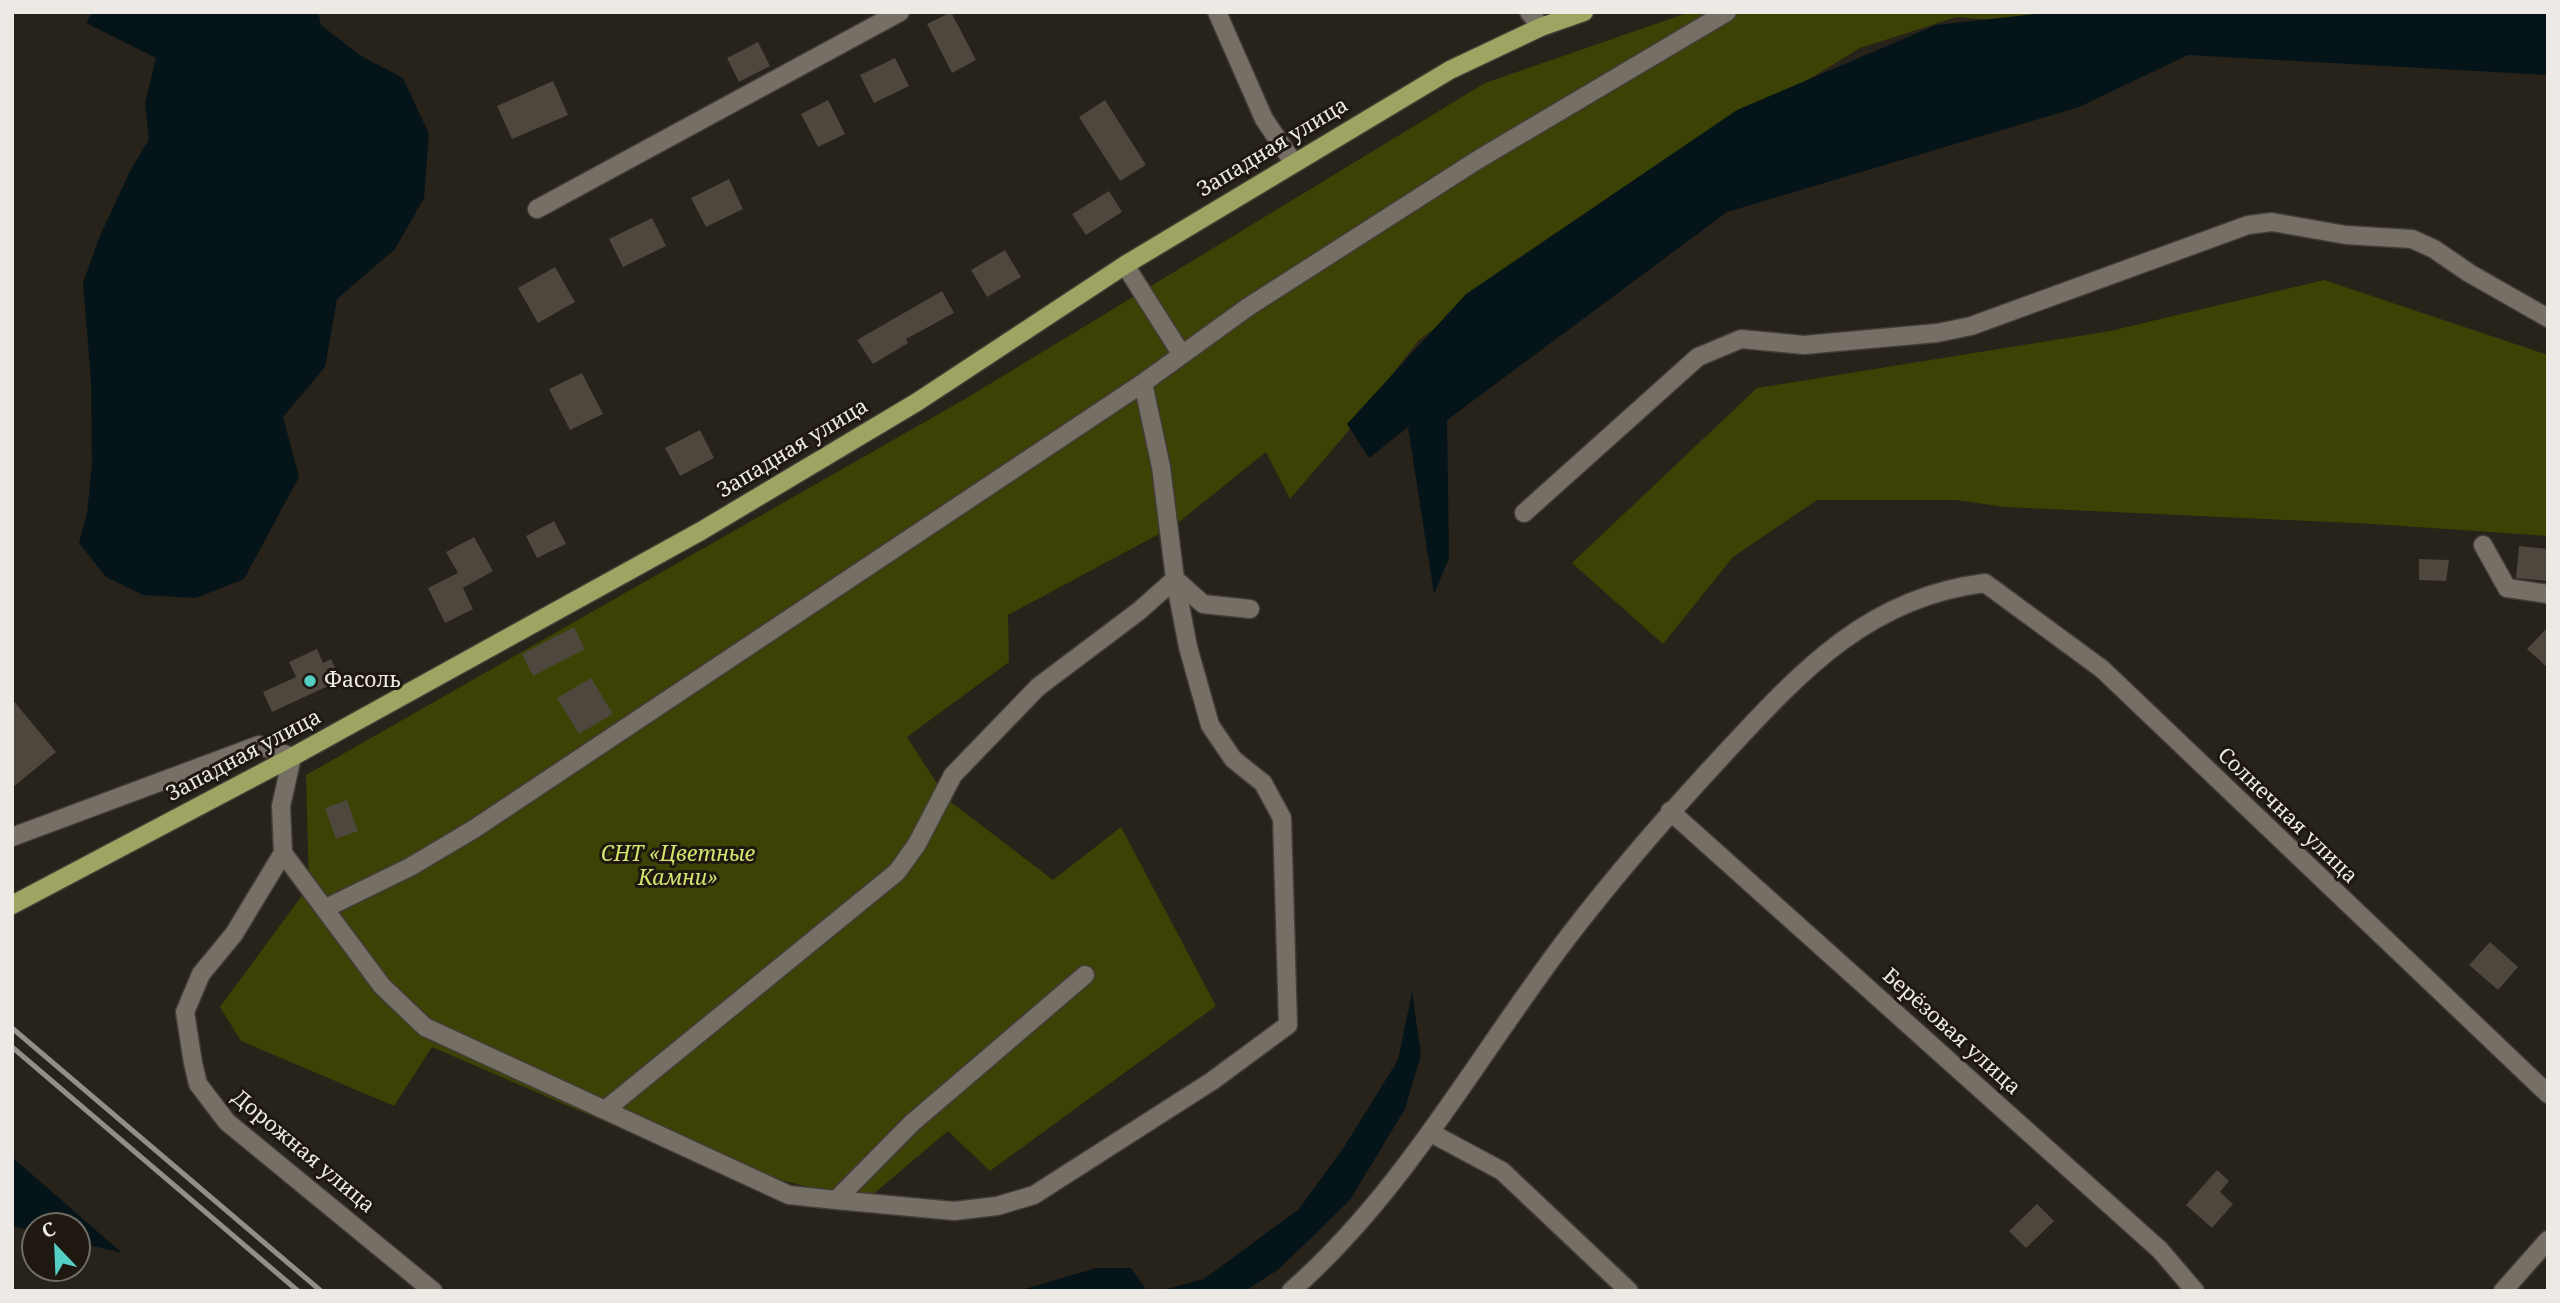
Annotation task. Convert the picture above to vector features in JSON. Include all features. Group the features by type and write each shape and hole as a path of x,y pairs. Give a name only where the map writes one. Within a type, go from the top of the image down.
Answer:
{"main road":[{"name":"Западная улица","path":"12,905 292,757 713,524 917,402 1125,265 1450,70 1541,27 1584,12"}],"street":[{"path":"537,209 900,12"},
{"path":"1217,12 1264,120 1293,162"},
{"path":"1529,12 1541,27"},
{"path":"326,908 410,867 474,829 1143,383 1248,307 1479,159 1727,12"},
{"path":"1524,513 1698,357 1741,339 1804,345 1937,333 1971,327 2248,225 2272,222 2346,235 2412,239 2434,249 2469,274 2548,318"},
{"path":"1125,265 1182,355"},
{"path":"17,833 259,745 292,757 281,806 284,853 382,986 425,1027 789,1195 954,1211 997,1206 1034,1195 1201,1088 1288,1025 1282,818 1263,783 1233,759 1210,725 1188,647 1175,579 1161,467 1143,383"},
{"path":"2483,545 2507,588 2548,594"},
{"path":"1175,579 1203,604 1250,609"},
{"path":"605,1110 897,872 917,844 953,775 1038,687 1139,611 1175,579"},
{"name":"Солнечная улица","path":"1670,811 1811,663 1856,629 1945,588 1985,583 2102,669 2548,1094"},
{"path":"1291,1291 1333,1254 1431,1133 1568,938 1670,811"},
{"name":"Берёзовая улица","path":"1670,811 2160,1250 2195,1291"},
{"name":"Дорожная улица","path":"284,853 234,934 201,974 191,995 185,1012 198,1084 227,1122 433,1291"},
{"path":"836,1200 912,1123 1085,975"},
{"path":"1431,1133 1502,1171 1629,1291"},
{"path":"2503,1291 2548,1240"}],"green space":[{"name":"СНТ «Цветные Камни»","path":"1690,12 2548,12 2013,22 1957,17 1860,48 1622,194 1419,340 1345,435 1290,499 1266,452 1174,526 1008,615 1009,662 907,737 947,799 1053,880 1121,827 1216,1006 990,1171 948,1131 865,1201 684,1156 432,1047 394,1106 241,1041 220,1007 309,886 306,775 965,399 1485,83"},
{"path":"2324,280 2548,355 2548,536 2374,524 2005,507 1956,500 1817,500 1733,557 1663,644 1572,563 1757,388 2110,331"}],"shaded area":[{"path":"93,12 318,12 321,25 361,56 403,78 429,134 424,198 395,249 337,299 325,367 283,417 299,477 244,579 196,598 143,595 106,577 79,543 87,514 92,464 91,380 83,283 99,238 129,173 149,139 145,103 156,58 86,23"},
{"path":"2053,12 2548,12 2548,75 2188,55 2079,107 1727,212 1447,420 1449,558 1434,594 1408,427 1369,458 1347,424 1466,294 1737,110 1936,25"},
{"path":"1412,992 1421,1055 1405,1109 1350,1200 1279,1269 1245,1291 1159,1291 1204,1279 1299,1209 1344,1147 1398,1060"},
{"path":"12,1157 75,1212 21,1212 21,1228 12,1226"},
{"path":"91,1226 122,1253 91,1245"},
{"path":"1096,1268 1131,1268 1147,1291 1018,1291"}],"building":[{"path":"951,12 976,60 952,73 927,24"},
{"path":"758,42 770,66 739,82 727,58"},
{"path":"895,58 909,86 874,103 860,75"},
{"path":"553,81 568,115 512,139 497,106"},
{"path":"828,100 845,134 818,147 801,114"},
{"path":"1105,100 1146,165 1120,181 1079,117"},
{"path":"729,179 743,209 706,227 691,198"},
{"path":"1109,191 1122,212 1086,235 1072,214"},
{"path":"652,218 666,246 623,267 609,239"},
{"path":"1005,250 1021,277 987,297 971,270"},
{"path":"555,267 575,302 538,323 518,288"},
{"path":"942,291 954,313 906,339 908,343 873,364 857,340"},
{"path":"582,373 603,414 570,430 549,389"},
{"path":"700,430 714,458 680,476 665,448"},
{"path":"554,521 566,544 537,558 526,536"},
{"path":"474,537 493,571 463,588 473,609 445,623 428,588 458,573 446,552"},
{"path":"2519,546 2548,549 2548,581 2516,578"},
{"path":"2419,559 2449,560 2446,581 2419,580"},
{"path":"574,627 585,649 533,676 522,654"},
{"path":"2548,627 2548,668 2527,649"},
{"path":"317,649 323,663 331,659 341,680 272,712 263,692 296,677 289,662"},
{"path":"591,678 613,714 579,734 557,698"},
{"path":"12,699 56,752 12,788"},
{"path":"347,800 358,831 336,839 325,808"},
{"path":"2490,942 2518,967 2498,990 2469,965"},
{"path":"2217,1170 2229,1181 2220,1192 2233,1204 2212,1228 2186,1205"},
{"path":"2037,1204 2054,1221 2026,1248 2009,1231"}],"railway":[{"path":"12,1028 321,1291"},
{"path":"12,1047 298,1291"}],"place":[{"name":"Фасоль","path":"310,681"}]}
